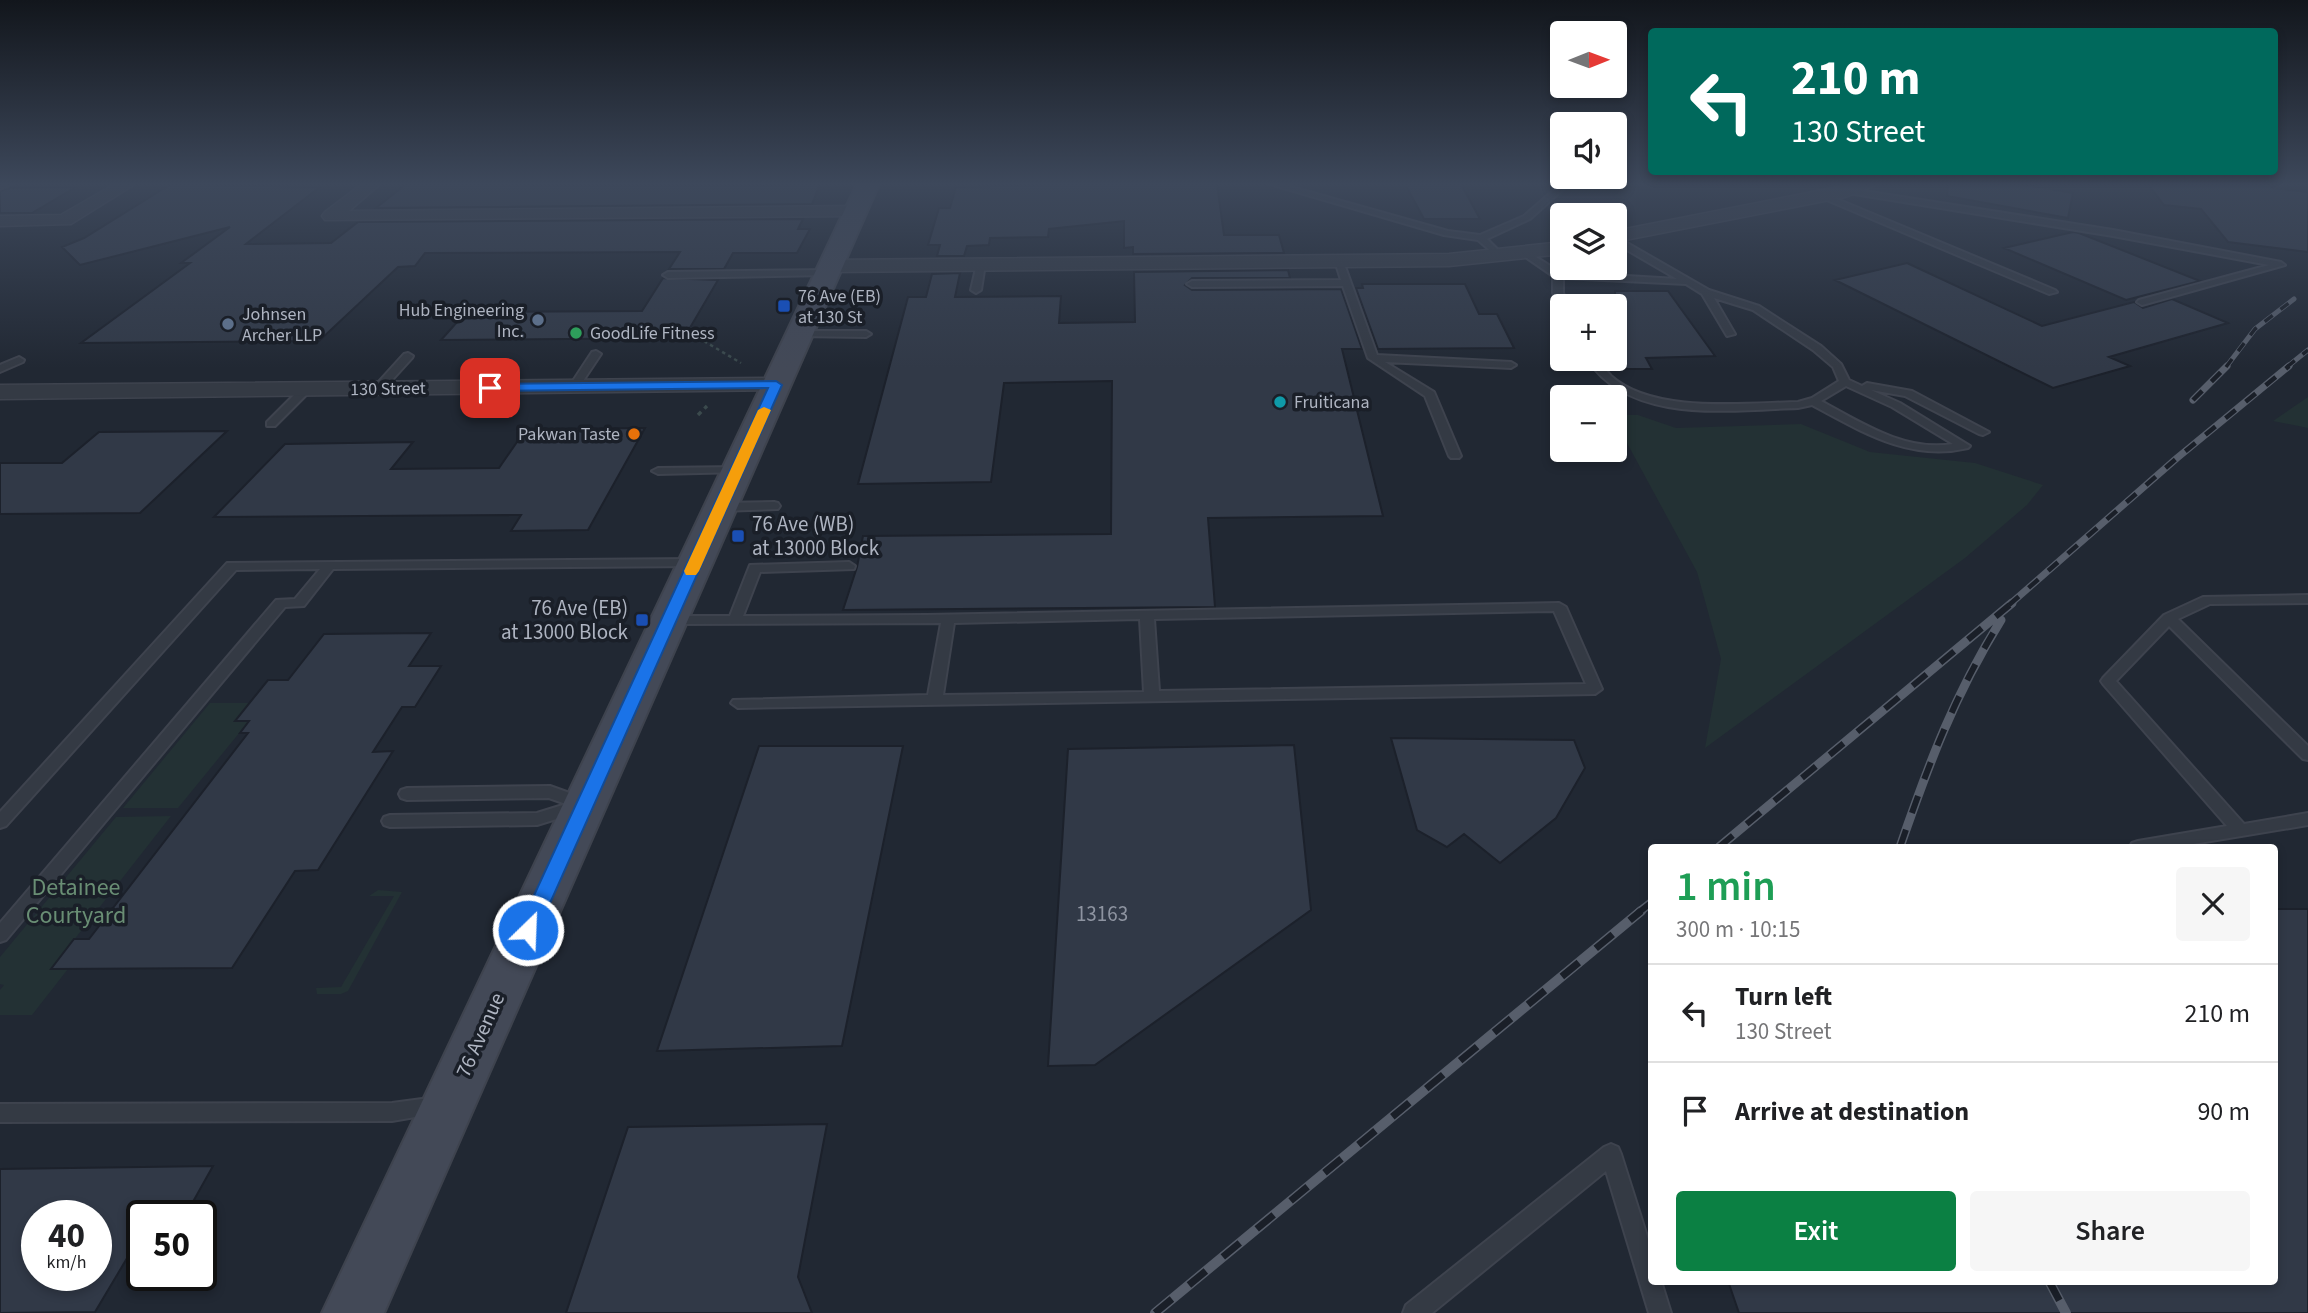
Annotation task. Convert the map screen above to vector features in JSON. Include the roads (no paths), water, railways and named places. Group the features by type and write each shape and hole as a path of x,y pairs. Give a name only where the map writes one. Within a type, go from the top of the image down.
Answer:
{"main road":[{"name":"76 Avenue","path":"353,1313 840,245"}],"street":[{"path":"829,269 981,264 1501,257 1550,249"},
{"name":"130 Street","path":"0,392 776,385"}],"lane":[{"path":"1489,245 1501,257"},
{"path":"1627,245 1706,292 1756,308 1817,348 1837,366 1845,382 1896,405 1964,446 1942,452 1901,445 1813,401"},
{"path":"1942,245 2052,292"},
{"path":"2142,302 2281,265 2177,245"},
{"path":"1525,254 1550,270"},
{"path":"1339,261 1373,358 1430,394 1455,456"},
{"path":"976,290 981,264"},
{"path":"668,275 829,269"},
{"path":"1627,279 1688,282"},
{"path":"1192,284 1346,283"},
{"path":"1706,292 1730,334"},
{"path":"799,334 866,334"},
{"path":"574,387 596,354"},
{"path":"378,389 408,356"},
{"path":"1373,358 1511,365"},
{"path":"0,369 19,360"},
{"path":"1602,371 1611,382 1659,403 1798,405 1813,401 1845,382 1908,393 1983,432"},
{"path":"271,424 306,389"},
{"path":"658,471 737,470"},
{"path":"721,507 774,506"},
{"path":"0,822 232,566 695,563"},
{"path":"0,935 281,603 299,603 329,566"},
{"path":"735,620 755,568 849,566"},
{"path":"2240,830 2108,681 2169,618 2208,600 2308,598"},
{"path":"669,620 948,619 1559,607 1595,688 738,703"},
{"path":"1147,616 1152,696"},
{"path":"2169,618 2308,755"},
{"path":"935,699 948,619"},
{"path":"407,794 550,792 585,805"},
{"path":"390,821 537,819 585,805"},
{"path":"2156,844 2308,819"},
{"path":"0,1113 392,1112 448,1105"},
{"path":"1414,1313 1611,1154 1648,1274"},
{"path":"1651,1285 1660,1313"}],"railway":[{"path":"2226,367 2255,329 2294,299"},
{"path":"2287,367 2308,350"},
{"path":"2009,605 2177,458 2289,366"},
{"path":"2193,400 2226,367"},
{"path":"1723,844 2012,603"},
{"path":"1901,844 1921,787 1956,703 2001,620"},
{"path":"1638,913 1648,905"},
{"path":"1155,1313 1641,911"},
{"path":"2051,1285 2066,1313"}],"place":[{"name":"76 Ave (EB) at 130 St","path":"784,306"},
{"name":"Hub Engineering Inc.","path":"538,320"},
{"name":"Johnsen Archer LLP","path":"228,324"},
{"name":"GoodLife Fitness","path":"576,333"},
{"name":"Fruiticana","path":"1280,402"},
{"name":"Pakwan Taste","path":"634,434"},
{"name":"76 Ave (WB) at 13000 Block","path":"738,536"},
{"name":"76 Ave (EB) at 13000 Block","path":"642,620"}],"park label":[{"name":"Detainee Courtyard","path":"76,901"}]}
